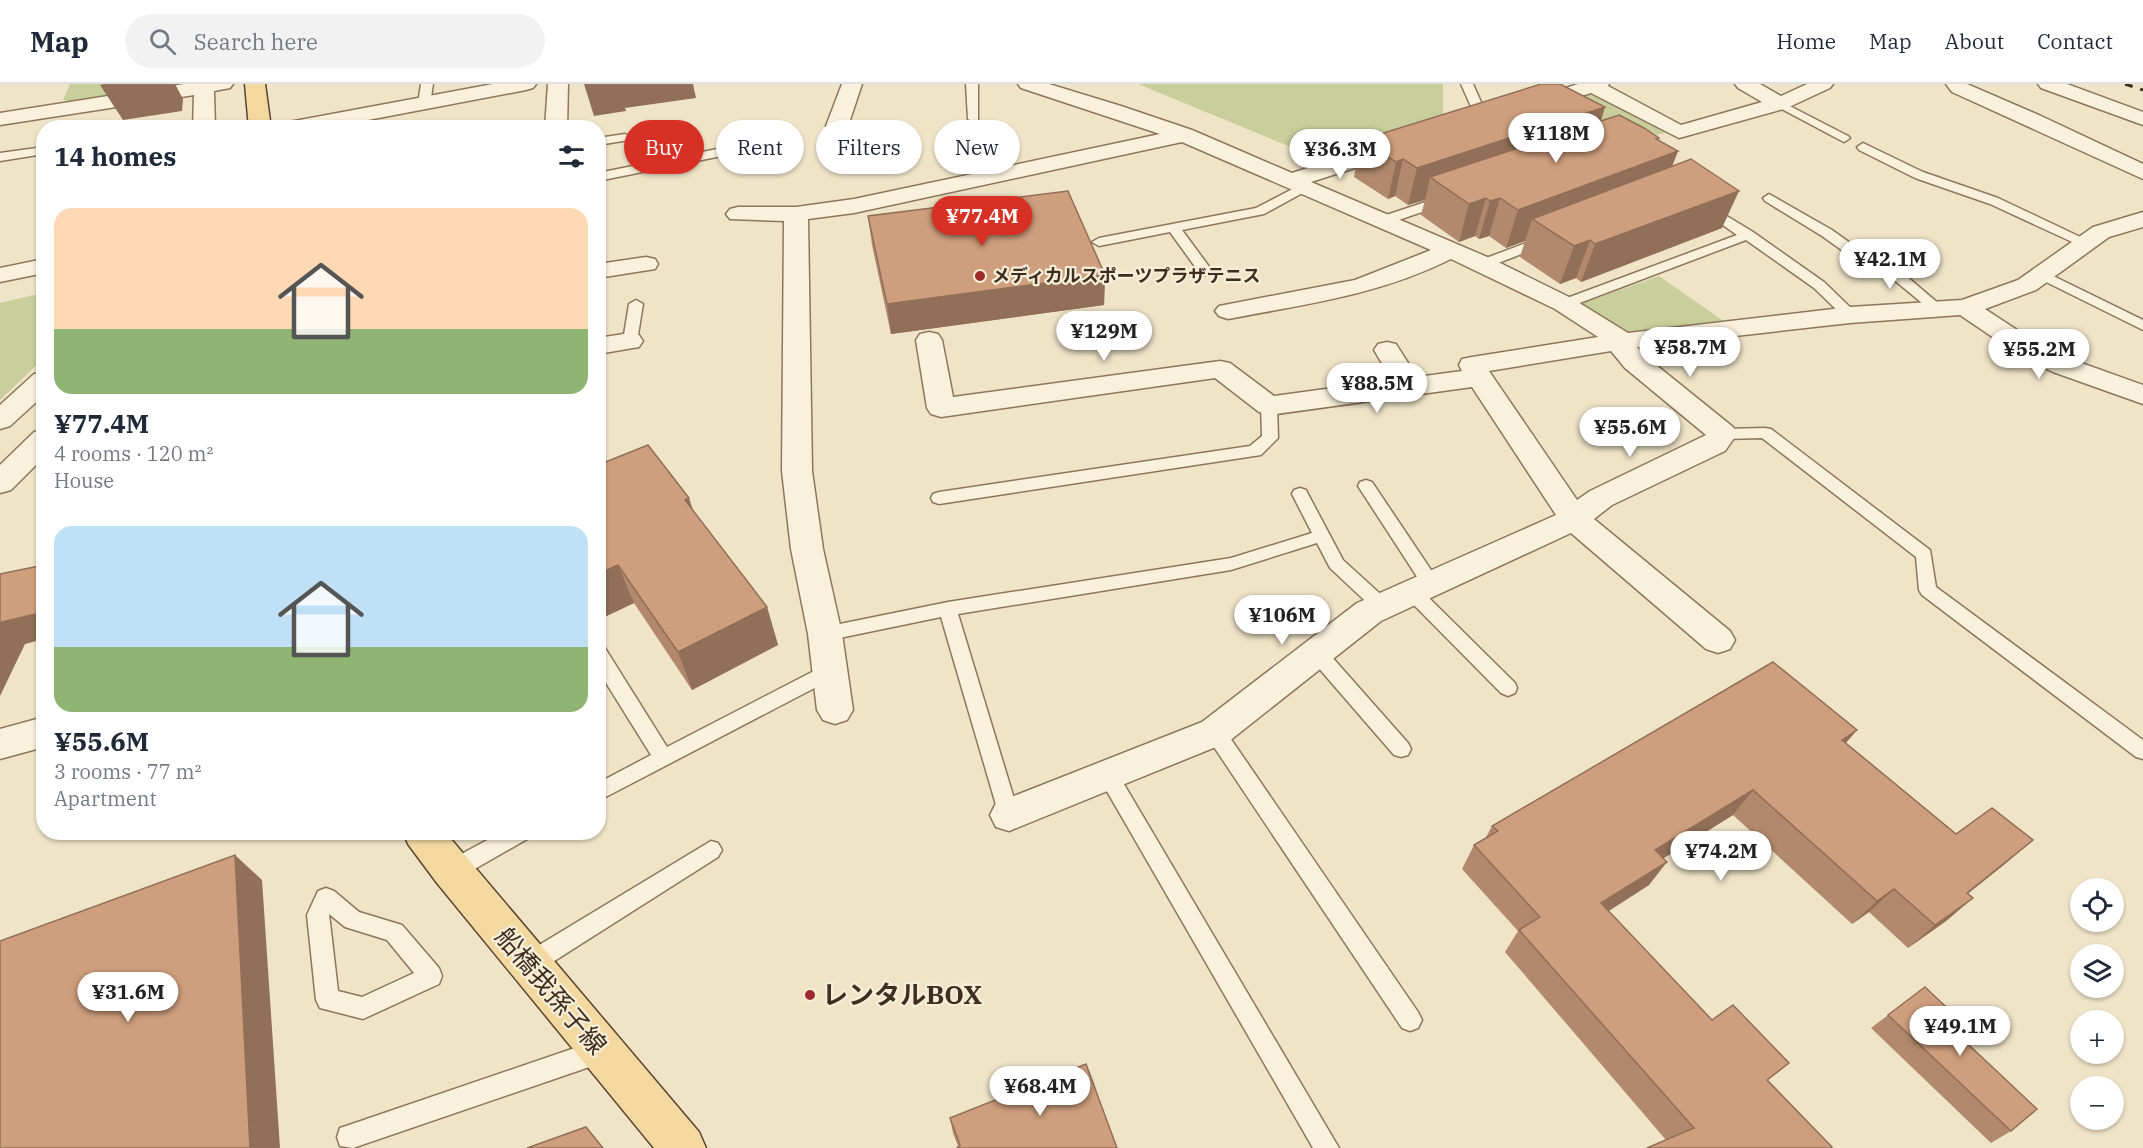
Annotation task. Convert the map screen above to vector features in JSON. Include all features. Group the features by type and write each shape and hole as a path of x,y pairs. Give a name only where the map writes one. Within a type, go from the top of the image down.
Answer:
{"main road":[{"path":"256,84 259,120"},
{"name":"船橋我孫子線","path":"428,840 451,871 682,1148"}],"street":[{"path":"321,120 425,94 526,84"},
{"path":"556,120 558,84"},
{"path":"839,120 852,84"},
{"path":"1028,84 1114,110 1184,135 1451,250 1564,304 1623,341"},
{"path":"1745,84 1780,104"},
{"path":"1460,127 1596,85 1679,132 1780,104 1823,84"},
{"path":"1956,84 1959,88 2034,120 2143,172"},
{"path":"2048,84 2143,119"},
{"path":"0,119 57,101 214,86 204,120"},
{"path":"738,214 796,214 854,206 1184,135"},
{"path":"1297,184 1415,142"},
{"path":"796,214 797,471 807,549 825,634 836,710"},
{"path":"1718,640 1574,519 1472,365 1623,341 1850,315 1965,307 2013,291 2043,275 2086,243 2116,226 2143,219"},
{"path":"1228,311 1361,285 1422,264 1451,250"},
{"path":"606,270 646,264"},
{"path":"0,275 36,268"},
{"path":"1965,307 2031,351 2063,366 2143,395"},
{"path":"929,340 941,408 1220,369 1269,406 1480,377"},
{"path":"606,345 630,341"},
{"path":"1009,815 1215,732 1370,612 1574,519 1601,498 1715,444 1723,434 1635,362 1624,351 1623,341"},
{"path":"1387,350 1410,387"},
{"path":"0,420 36,387"},
{"path":"0,483 36,447"},
{"path":"0,744 36,734"}],"lane":[{"path":"972,84 974,119"},
{"path":"1467,84 1483,120"},
{"path":"1780,104 1844,138"},
{"path":"606,141 624,138"},
{"path":"1863,147 1919,175 1994,201 2086,243"},
{"path":"0,157 36,151"},
{"path":"606,175 716,153"},
{"path":"1099,242 1260,211 1297,184"},
{"path":"1382,221 1459,195"},
{"path":"1769,198 1827,232 1866,261 1887,267 1938,309"},
{"path":"1698,202 1819,285 1850,315"},
{"path":"1173,227 1206,272"},
{"path":"1483,264 1559,235"},
{"path":"1564,304 1748,235"},
{"path":"2043,275 2143,326"},
{"path":"630,341 636,304"},
{"path":"939,498 1255,451 1270,438 1269,406"},
{"path":"1723,434 1765,433 1924,554 1928,590 2143,751"},
{"path":"1366,486 1422,588 1508,688"},
{"path":"1300,494 1336,564 1382,606"},
{"path":"825,634 948,609 1231,564 1321,536"},
{"path":"948,609 1009,815"},
{"path":"1317,653 1401,749"},
{"path":"606,666 664,759"},
{"path":"606,789 819,677"},
{"path":"1215,732 1410,1020"},
{"path":"1108,775 1320,1146"},
{"path":"451,871 507,840"},
{"path":"528,964 711,850"},
{"path":"326,898 353,920 394,932 431,976 363,1008 328,1000 318,915 326,898"},
{"path":"349,1137 601,1051"}],"green space":[{"path":"70,84 123,84 120,95 72,102 63,100"},
{"path":"1138,84 1443,84 1443,122 1322,160"},
{"path":"1593,90 1671,131 1624,144 1560,101"},
{"path":"1659,276 1725,322 1624,335 1580,304"},
{"path":"36,295 36,366 0,400 0,303"}],"building":[{"path":"1541,84 1560,84 1605,107 1417,168 1403,159 1396,162 1361,140"},
{"path":"1619,115 1644,128 1659,138 1656,139 1678,151 1518,210 1500,198 1490,201 1486,198 1469,204 1430,177"},
{"path":"1691,159 1739,191 1595,244 1590,240 1574,246 1532,219"},
{"path":"1068,191 1105,275 887,304 868,216"},
{"path":"648,445 689,498 685,500 767,607 678,652 618,565 606,570 606,462"},
{"path":"36,567 36,614 2,622 0,626 0,574"},
{"path":"1773,662 1857,730 1842,740 1956,834 1992,808 2033,840 1967,893 1973,898 1935,925 1894,889 1877,901 1753,790 1655,850 1667,862 1601,903 1712,1020 1733,1005 1789,1063 1767,1080 1832,1147 1647,1148 1694,1128 1519,930 1540,917 1474,845 1498,831 1492,826"},
{"path":"235,855 250,1148 0,1148 0,941"},
{"path":"1925,987 1962,1022 1953,1030 2037,1109 2011,1131 1888,1015"},
{"path":"1086,1064 1117,1148 957,1148 960,1145 950,1118"},
{"path":"586,1127 603,1148 527,1148"}],"railway":[{"path":"2125,84 2143,90"}],"place":[{"name":"メディカルスポーツプラザテニス","path":"980,276"},
{"name":"レンタルBOX","path":"810,995"}]}
